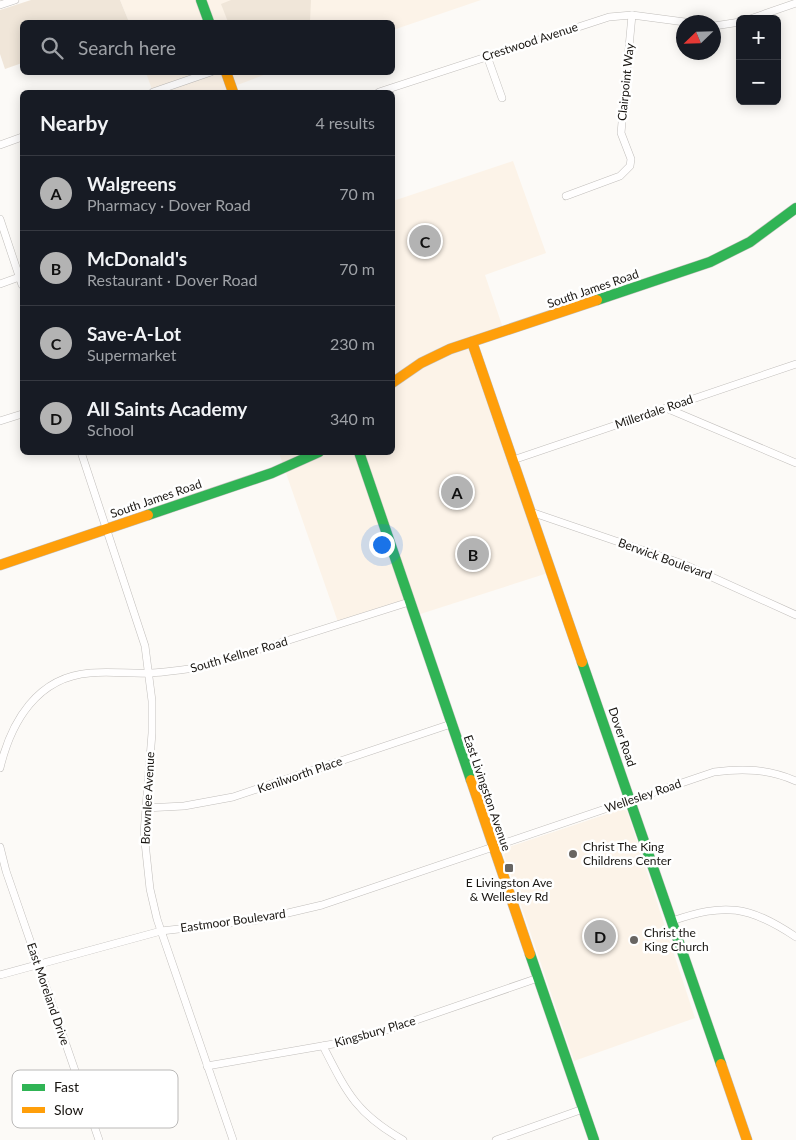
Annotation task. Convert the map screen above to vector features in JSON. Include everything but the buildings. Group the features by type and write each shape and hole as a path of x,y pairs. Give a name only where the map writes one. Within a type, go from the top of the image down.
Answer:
{"main road":[{"path":"201,0 208,20"},
{"path":"227,75 232,90"},
{"name":"South James Road","path":"395,381 435,356 472,342 710,262 750,242 796,208"},
{"name":"Dover Road","path":"472,342 747,1140"},
{"name":"South James Road","path":"0,565 272,473 312,455"},
{"name":"East Livingston Avenue","path":"360,455 492,847 594,1140"}],"street":[{"path":"0,5 15,0"},
{"path":"762,15 796,3"},
{"name":"Crestwood Avenue","path":"385,90 588,22 632,15 676,21"},
{"name":"Clairpoint Way","path":"566,196 620,176 626,173 630,166 631,159 621,133 632,15"},
{"path":"721,25 736,23"},
{"path":"487,56 502,98"},
{"path":"159,90 202,75"},
{"path":"0,145 20,139"},
{"path":"0,219 20,274"},
{"path":"0,284 20,279"},
{"name":"Millerdale Road","path":"513,460 796,364"},
{"path":"666,408 796,463"},
{"path":"0,421 20,415"},
{"name":"Brownlee Avenue","path":"82,455 145,646 149,673 152,733 144,832 150,889 161,931 233,1140"},
{"name":"Berwick Boulevard","path":"531,512 683,564 796,615"},
{"name":"South Kellner Road","path":"0,768 6,743 14,725 28,704 54,683 92,672 149,673 179,671 207,666 409,602"},
{"name":"Kenilworth Place","path":"145,808 184,806 233,797 451,724"},
{"name":"Wellesley Road","path":"492,847 707,774 735,770 773,773 796,782"},
{"name":"East Moreland Drive","path":"0,847 6,871 75,1070"},
{"name":"Eastmoor Boulevard","path":"0,975 161,931 258,920 322,905 492,847"},
{"path":"672,921 701,911 740,910 759,915 796,937"},
{"name":"Kingsbury Place","path":"207,1066 323,1046 393,1028 538,978"},
{"path":"323,1046 349,1095 358,1107 371,1119 403,1140"},
{"path":"496,1140 583,1109"},
{"name":"East Moreland Drive","path":"95,1128 99,1140"}],"shaded area":[{"path":"31,0 120,0 128,20 20,20 20,64 5,69 0,54 0,10"},
{"path":"120,0 481,0 395,29 395,20 128,20"},
{"path":"231,0 311,0 310,20 227,20 221,4"},
{"path":"147,75 264,75 232,87 233,90 152,90"},
{"path":"513,161 546,253 485,275 504,331 470,343 551,572 411,617 407,603 339,625 280,455 395,455 395,200"},
{"path":"622,809 627,811 695,1018 574,1061 504,855 506,848"}],"traffic: fast":[{"path":"201,0 208,20"},
{"path":"597,300 710,262 750,242 796,208"},
{"path":"148,515 272,473 312,455"},
{"path":"360,455 471,780"},
{"path":"582,662 721,1064"},
{"path":"530,954 594,1140"}],"traffic: slow":[{"path":"227,75 232,90"},
{"path":"395,381 421,363 450,349 597,300"},
{"path":"472,342 582,662"},
{"path":"0,565 148,515"},
{"path":"471,780 530,954"},
{"path":"721,1064 747,1140"}],"place":[{"name":"Save-A-Lot","path":"425,241"},
{"name":"Walgreens","path":"457,492"},
{"name":"McDonald's","path":"473,554"},
{"name":"Christ The King Childrens Center","path":"573,854"},
{"name":"E Livingston Ave & Wellesley Rd","path":"509,868"},
{"name":"All Saints Academy","path":"600,936"},
{"name":"Christ the King Church","path":"634,940"}]}
